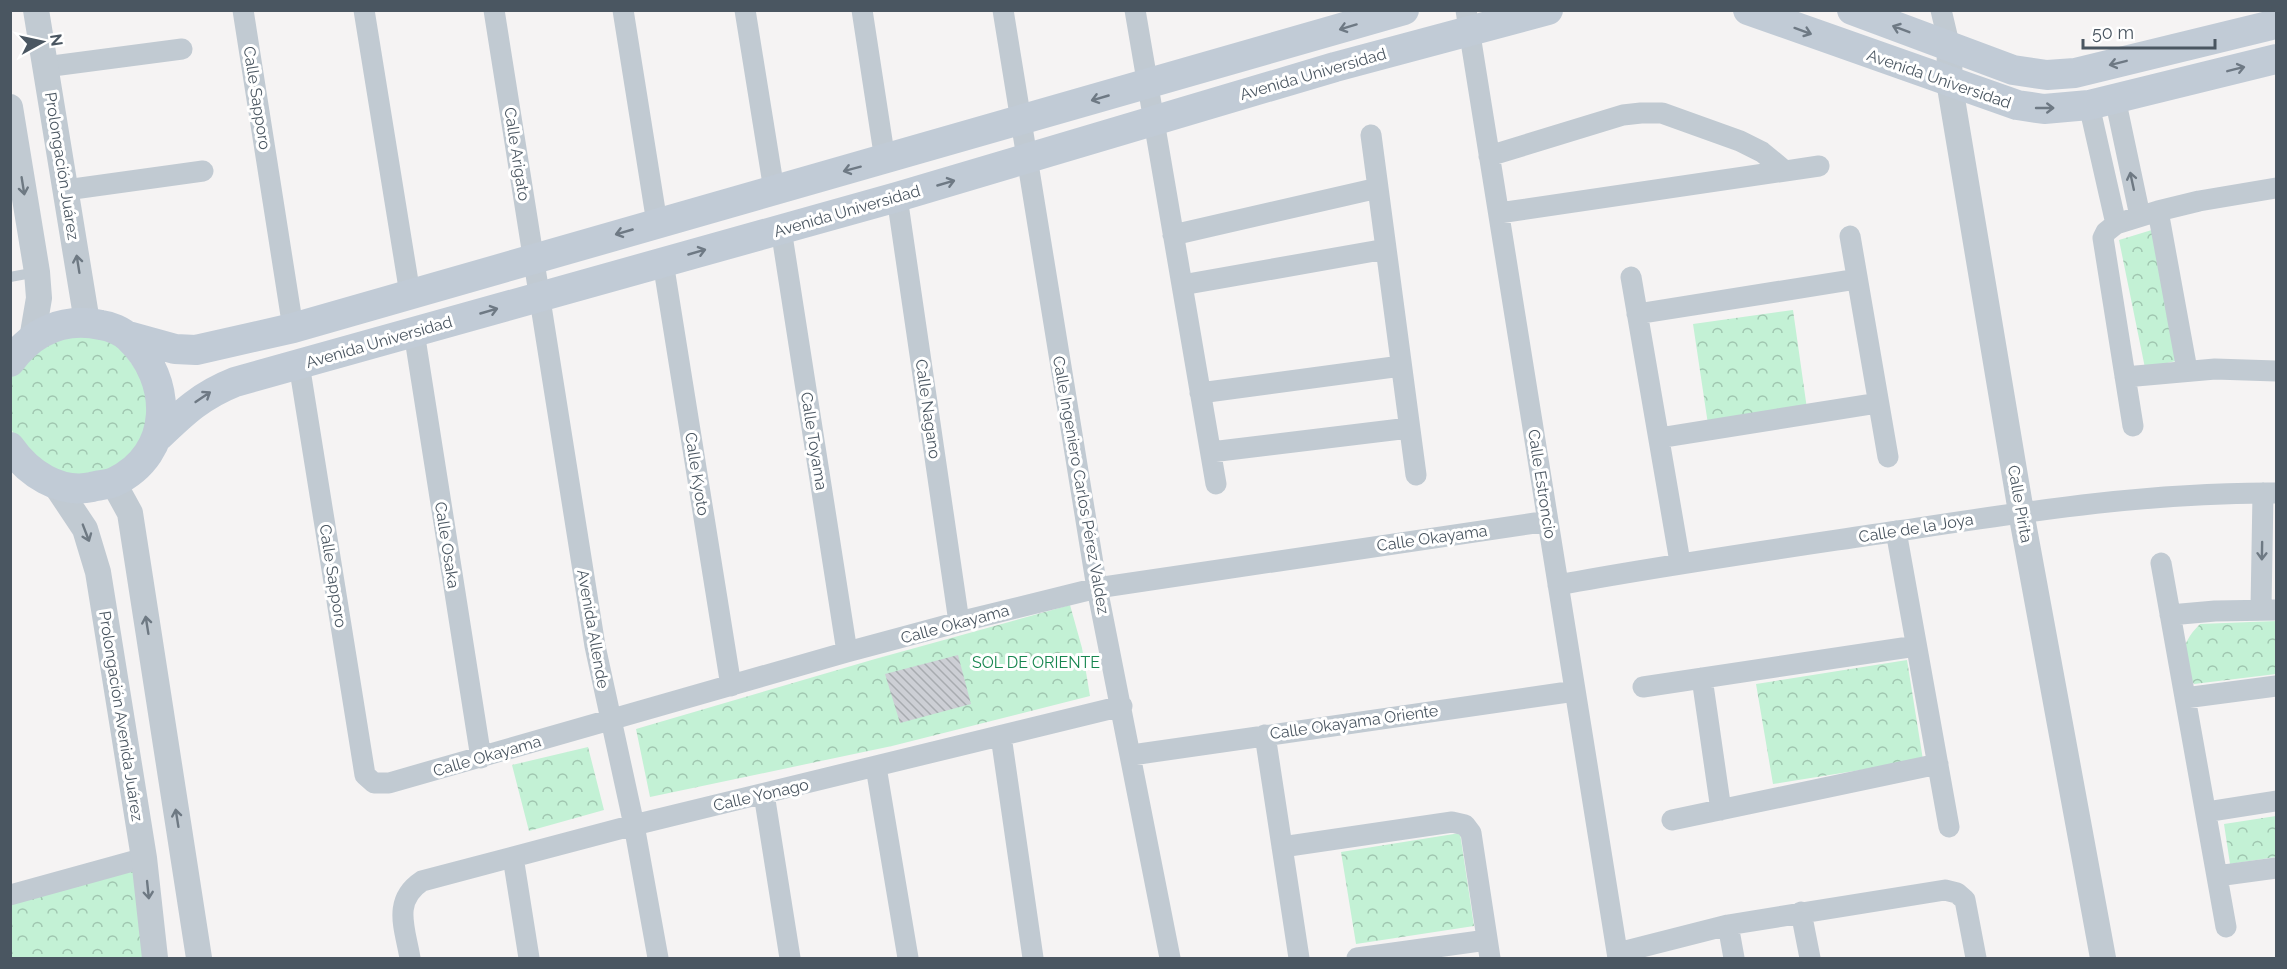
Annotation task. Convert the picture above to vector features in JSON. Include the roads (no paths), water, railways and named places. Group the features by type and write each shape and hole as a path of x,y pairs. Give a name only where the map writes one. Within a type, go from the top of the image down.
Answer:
{"main road":[{"name":"Avenida Universidad","path":"159,436 183,413 212,391 234,382 1027,159 1335,67 1467,21 1548,10"},
{"name":"Avenida Universidad","path":"1748,10 2017,105 2044,109 2102,102 2277,59"},
{"name":"Avenida Universidad","path":"1852,10 2013,70 2047,75 2075,73 2277,24"},
{"path":"10,362 32,339 49,329 67,323 87,322 109,326 128,336 175,349 196,350 293,328 885,160 1392,12"},
{"path":"14,456 36,474 55,484 84,488 113,482 141,464 159,436 162,406 158,385 149,362 128,336"}],"street":[{"name":"Prolongación Juárez","path":"36,10 87,322"},
{"name":"Calle Sapporo","path":"243,10 293,328"},
{"path":"364,10 410,294"},
{"name":"Calle Arigato","path":"494,10 540,297"},
{"path":"623,10 657,223"},
{"path":"745,10 774,190"},
{"path":"862,10 885,160"},
{"name":"Calle Ingeniero Carlos Pérez Valdez","path":"1003,10 1097,588 1132,754 1170,958"},
{"path":"1135,10 1216,484"},
{"path":"1941,10 1950,48"},
{"name":"Calle Estroncio","path":"1467,21 1618,956"},
{"name":"Calle Pirita","path":"1950,48 1949,81 2021,512 2103,958"},
{"path":"45,67 182,49"},
{"path":"2102,102 2149,214 2187,370"},
{"path":"2102,102 2116,224"},
{"path":"10,107 37,272 39,298 32,339"},
{"path":"1489,156 1623,115 1641,112 1662,113 1740,141 1762,152 1785,171"},
{"path":"1371,135 1416,475"},
{"path":"1498,213 1820,166"},
{"path":"66,190 203,171"},
{"path":"1173,235 1378,188"},
{"path":"2133,426 2103,238 2106,232 2116,224 2199,201 2277,188"},
{"name":"Calle Nagano","path":"897,197 959,622"},
{"name":"Calle Toyama","path":"781,229 847,652"},
{"path":"1850,236 1887,457"},
{"path":"1182,285 1386,249"},
{"name":"Calle Kyoto","path":"663,262 731,686"},
{"path":"1631,277 1680,562"},
{"path":"1637,314 1857,279"},
{"name":"Avenida Allende","path":"540,297 595,646 634,825 658,958"},
{"name":"Calle Osaka","path":"414,332 481,758"},
{"name":"Calle Sapporo","path":"299,364 365,775 374,783"},
{"path":"1200,393 1401,366"},
{"path":"2126,377 2187,370 2277,371"},
{"path":"1659,438 1878,403"},
{"path":"1211,452 1410,428"},
{"path":"113,482 129,513 200,958"},
{"name":"Prolongación Avenida Juárez","path":"55,484 85,529 98,572 144,858 156,958"},
{"path":"2170,615 2269,609 2270,493"},
{"name":"Calle de la Joya","path":"1558,585 1680,562 2021,512 2115,501 2270,493"},
{"name":"Calle Okayama","path":"374,783 389,783 847,652 1097,588 1548,521"},
{"path":"1896,531 1949,827"},
{"path":"2161,563 2226,927"},
{"path":"1643,687 1916,646"},
{"path":"1702,678 1721,810"},
{"path":"2185,698 2277,686"},
{"name":"Calle Okayama Oriente","path":"1132,754 1575,691"},
{"name":"Calle Yonago","path":"410,958 402,908 411,888 422,881 634,825 1122,706"},
{"path":"1265,735 1299,958"},
{"path":"1000,736 1033,958"},
{"path":"1672,820 1938,764"},
{"path":"876,767 908,958"},
{"path":"764,794 790,958"},
{"path":"2206,812 2277,801"},
{"path":"1282,848 1452,822 1465,825 1471,833 1488,949 1357,958"},
{"path":"513,857 529,958"},
{"path":"10,895 144,858"},
{"path":"2217,876 2277,868"},
{"path":"1618,956 1728,925 1945,890 1957,893 1965,900 1976,958"},
{"path":"1802,912 1810,958"},
{"path":"1728,925 1734,958"}],"lane":[{"path":"10,277 37,272"}],"park label":[{"name":"SOL DE ORIENTE","path":"1036,662"}]}
